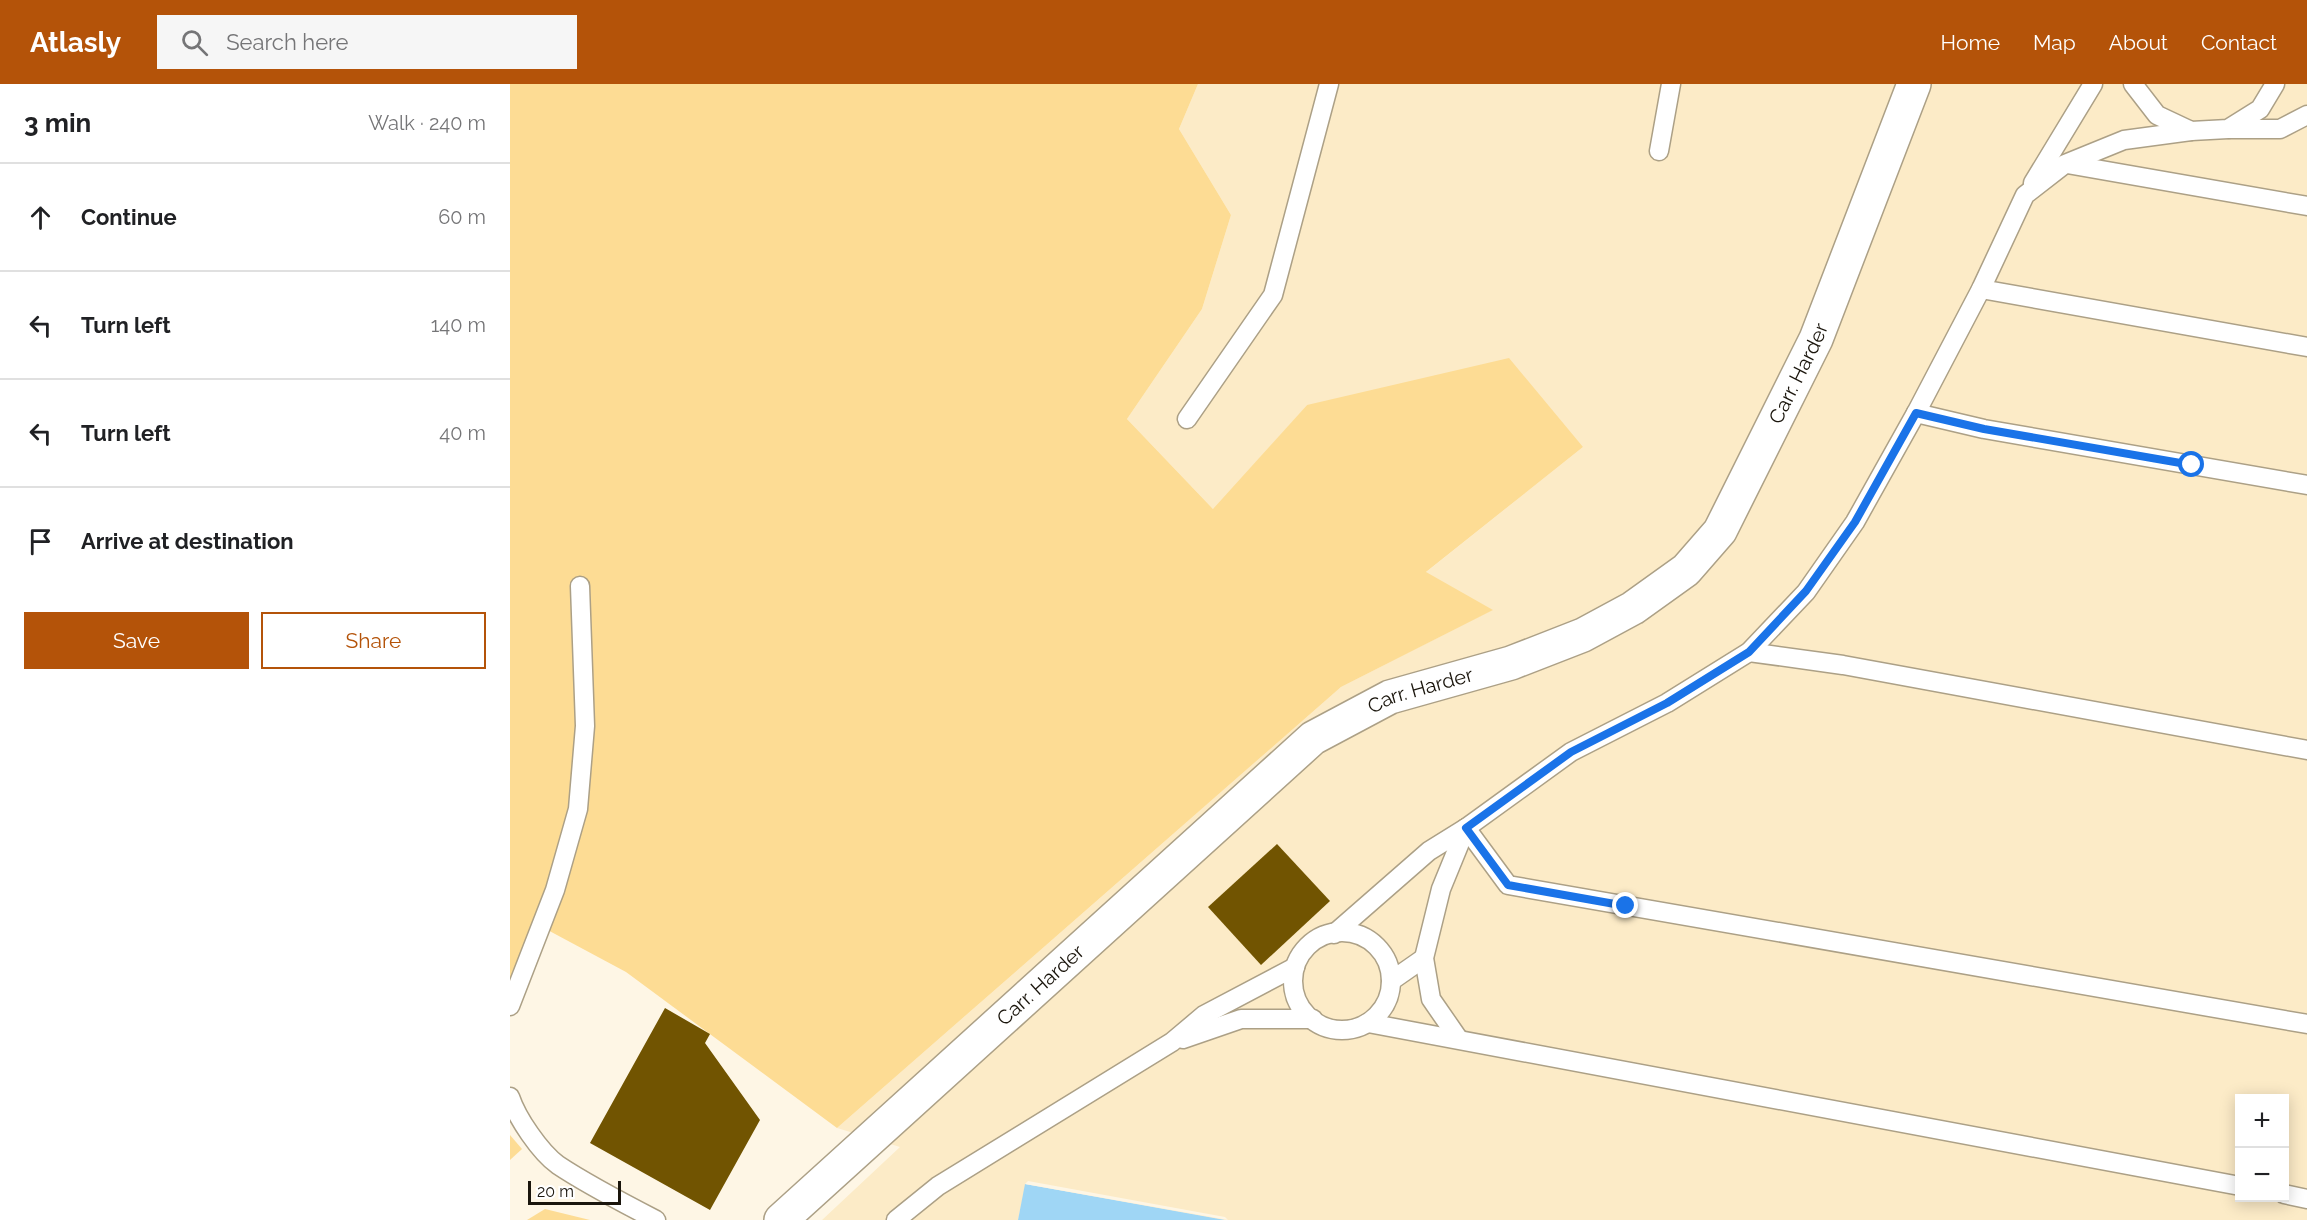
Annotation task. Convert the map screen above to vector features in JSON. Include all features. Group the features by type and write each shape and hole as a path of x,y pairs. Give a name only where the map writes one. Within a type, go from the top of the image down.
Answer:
{"street":[{"name":"Carr. Harder","path":"781,1220 1313,738 1390,697 1511,663 1583,635 1633,608 1686,570 1720,531 1816,339 1914,84"}],"lane":[{"path":"1187,419 1273,295 1329,84"},
{"path":"1659,151 1671,84"},
{"path":"1334,934 1429,851 1466,828 1571,752 1667,703 1749,652 1806,591 1855,522 1916,413 1981,289 2025,195 2093,84"},
{"path":"2133,84 2157,115 2191,131"},
{"path":"2228,129 2260,109 2276,84"},
{"path":"2025,195 2065,164 2124,140 2191,131 2280,129 2307,115"},
{"path":"2065,164 2307,206"},
{"path":"1981,289 2307,347"},
{"path":"1916,413 1984,429 2307,484"},
{"path":"510,1006 555,890 578,809 585,726 580,586"},
{"path":"1749,652 1843,665 2307,750"},
{"path":"1458,1038 1431,999 1424,958 1441,889 1466,828"},
{"path":"1466,828 1508,885 2307,1024"},
{"path":"1340,932 1355,934 1369,940 1381,951 1388,963 1391,981 1389,997 1385,1005 1381,1012 1368,1023 1352,1029 1335,1030 1319,1024 1306,1014 1297,999 1293,983 1295,968 1301,954 1311,942 1325,935 1334,934 1340,932"},
{"path":"1391,981 1424,958"},
{"path":"896,1220 938,1186 1172,1042 1204,1015 1295,968"},
{"path":"1172,1042 1241,1019 1313,1019"},
{"path":"1368,1023 2235,1185"},
{"path":"510,1097 513,1107 538,1143 557,1164 656,1220"},
{"path":"2289,1195 2307,1198"}],"shaded area":[{"path":"510,84 1198,84 1179,129 1231,215 1202,309 1127,419 1213,509 1307,405 1509,358 1583,447 1426,572 1493,610 1341,687 837,1128 626,972 542,927 510,997"},
{"path":"1198,84 2307,84 2307,1220 1225,1220 1026,1184 1018,1220 822,1220 900,1147 837,1128 1341,687 1492,610 1425,573 1583,447 1307,405 1214,510 1127,419 1202,309 1231,215 1179,129"},
{"path":"510,1135 522,1149 510,1160"},
{"path":"545,1209 590,1220 527,1220"}],"water":[{"path":"1025,1184 1225,1220 1018,1220"}],"pier":[{"path":"1028,1181 1225,1217 1228,1220 1025,1184"}],"building":[{"path":"1277,844 1330,901 1261,965 1208,907"},
{"path":"665,1008 710,1034 705,1043 760,1120 710,1210 590,1143"}],"route":[{"path":"1626,906 1508,885 1466,828 1571,752 1667,703 1749,652 1806,591 1855,522 1916,413 1984,429 2192,465"}]}
